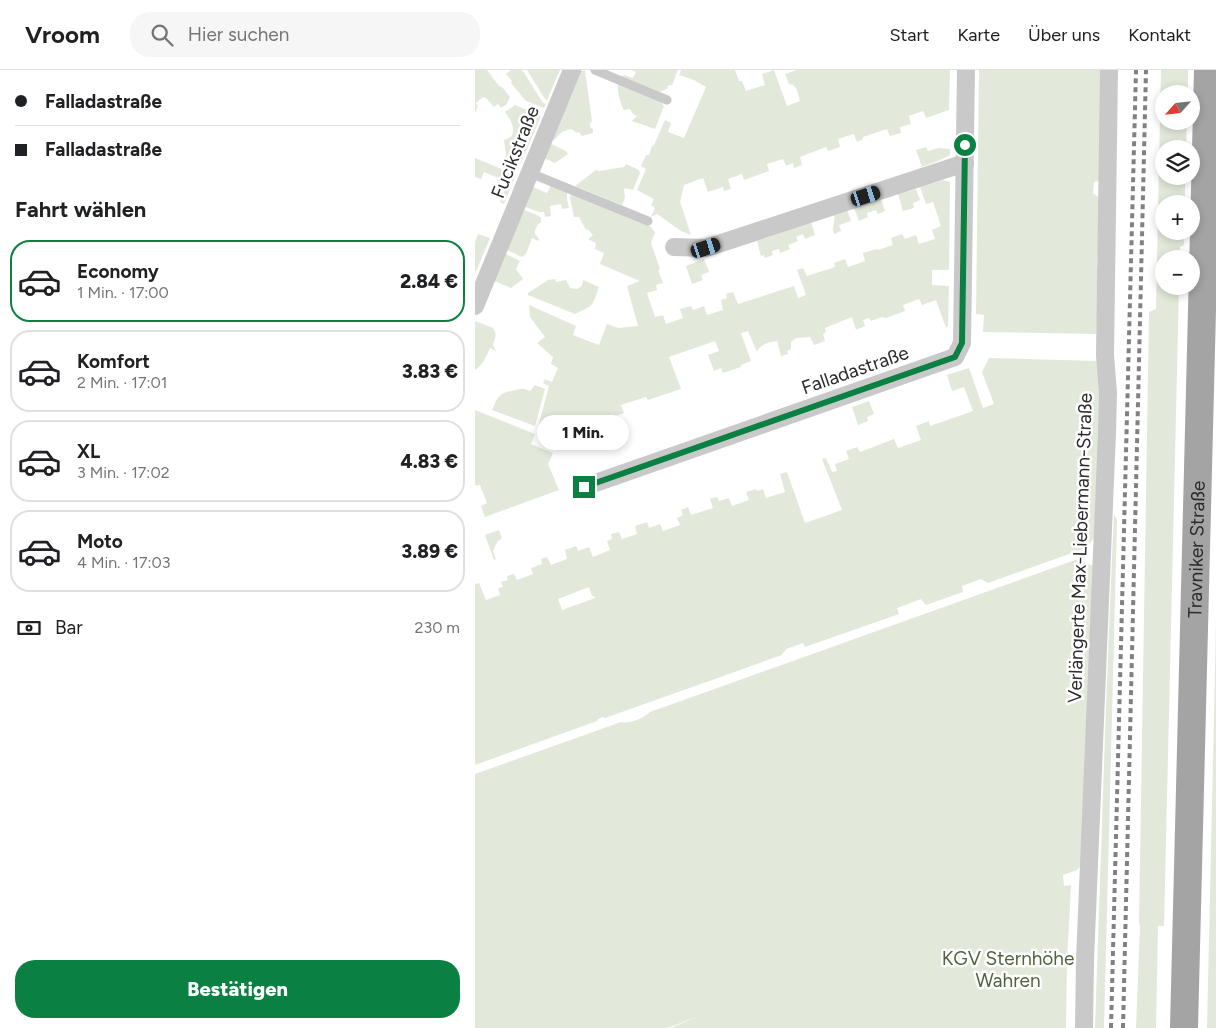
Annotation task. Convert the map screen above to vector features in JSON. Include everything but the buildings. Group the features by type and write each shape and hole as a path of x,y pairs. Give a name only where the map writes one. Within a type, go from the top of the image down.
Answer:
{"main road":[{"name":"Travniker Straße","path":"1184,1028 1208,70"}],"street":[{"name":"Fucikstraße","path":"475,306 572,70"},
{"name":"Falladastraße","path":"584,487 955,357 962,343 966,70"},
{"name":"Verlängerte Max-Liebermann-Straße","path":"1084,1028 1085,960 1107,434 1108,393 1105,355 1109,70"},
{"path":"674,247 706,248 965,163"}],"lane":[{"path":"595,70 667,100"},
{"path":"530,172 647,221"}],"green space":[{"path":"475,70 487,70 510,97 507,104 501,108 498,104 494,107 483,97 476,103 478,106 475,113"},
{"path":"511,70 523,71 543,103 546,104 544,108 526,101 506,74"},
{"path":"527,70 560,70 547,100 545,99"},
{"path":"580,70 585,71 592,121 590,127 593,129 593,133 582,136 579,132 577,133 570,129 562,132 554,140 550,139"},
{"path":"632,70 678,70 672,85 667,86 668,88 660,92 621,77 624,75 633,78 636,72"},
{"path":"681,70 735,70 739,81 742,81 746,91 765,85 762,74 774,70 787,106 800,101 798,93 792,84 789,84 785,74 797,70 950,70 949,110 926,118 923,111 909,116 911,124 900,127 901,133 890,136 887,129 863,137 863,139 857,142 854,134 838,139 840,147 828,151 826,147 800,157 802,165 794,168 793,163 786,166 783,159 767,164 769,171 744,180 742,174 728,179 731,189 724,191 723,187 708,192 703,178 684,185 680,202 691,235 681,231 657,214 651,217 655,208 651,205 654,199 637,190 646,169 641,166 646,155 649,155 665,120 671,123 668,132 684,138 706,87 694,80 679,75"},
{"path":"979,70 1101,70 1100,181 1094,182 1093,193 1102,200 1101,255 1097,256 1097,266 1100,270 1096,334 983,332 984,315 976,314"},
{"path":"1161,70 1188,70 1188,85 1161,85"},
{"path":"618,83 659,100 664,106 655,129 632,121 637,116 630,109 624,110 619,97"},
{"path":"515,105 541,116 521,163 518,165 505,160 504,140 511,137 513,130 511,121 505,112"},
{"path":"1160,130 1187,130 1186,140 1160,140"},
{"path":"551,144 566,151 568,154 555,163 544,158"},
{"path":"926,147 928,151 938,148 950,149 950,155 922,167 916,150"},
{"path":"475,158 516,175 504,204 500,202 508,182 484,172 481,179 475,177"},
{"path":"626,164 639,170 640,173 633,190 625,188 625,198 622,205 575,186 596,170 624,167"},
{"path":"943,180 950,182 949,270 932,270 932,285 949,286 948,326 946,328 936,300 922,305 919,299 903,305 905,311 886,318 882,317 871,321 869,318 863,320 865,326 856,330 852,317 825,328 826,332 823,334 825,341 814,345 810,337 796,338 791,342 791,349 787,351 788,354 781,356 777,341 762,345 757,352 748,331 741,333 751,361 741,365 741,367 723,373 721,368 714,371 708,355 719,351 715,341 669,357 681,389 648,400 646,397 621,405 624,413 561,434 538,427 549,386 543,383 545,379 552,382 558,368 551,364 553,357 537,343 545,337 530,317 529,305 576,326 573,335 599,345 607,324 618,328 638,326 627,286 640,281 600,264 604,253 595,249 596,243 588,239 593,235 588,229 586,230 579,217 574,217 570,198 571,193 650,226 655,232 651,243 663,283 656,285 657,290 647,293 655,317 663,315 666,324 683,318 680,309 691,306 693,310 704,306 707,315 723,310 721,300 727,298 726,294 733,292 738,304 794,286 798,298 806,295 797,270 803,268 807,276 835,267 834,263 845,259 848,267 865,261 863,253 893,245 891,238 902,234 905,239 916,235 919,244 935,239 932,230 941,226 933,202 926,204 920,187"},
{"path":"551,185 567,192 569,208 562,209 561,204 550,206 551,216 545,217 544,212 523,206 533,187 547,193"},
{"path":"1159,185 1185,185 1185,195 1158,195"},
{"path":"916,189 920,200 913,203 914,208 903,211 898,194"},
{"path":"881,199 885,211 878,214 876,210 867,213 868,217 859,221 854,208"},
{"path":"522,209 539,216 541,223 538,224 535,230 538,241 532,238 526,254 522,257 505,249"},
{"path":"847,210 851,221 839,225 841,231 834,234 834,214"},
{"path":"811,222 815,235 805,239 803,234 796,237 798,241 788,245 790,249 780,253 779,249 772,251 773,255 765,258 764,255 761,256 757,241"},
{"path":"478,234 490,238 475,274 475,242"},
{"path":"1157,240 1184,240 1184,245 1180,247 1180,250 1157,250"},
{"path":"504,253 520,261 516,269 523,279 511,288 492,280"},
{"path":"704,259 709,272 701,275 703,280 692,284 686,266"},
{"path":"555,279 556,282 566,280 570,288 577,289 582,286 583,280 599,287 591,305 575,314 528,295 528,293 548,280"},
{"path":"1156,295 1179,295 1164,926 1158,926 1156,1028 1136,1028 1140,927 1149,312 1156,309"},
{"path":"475,321 493,328 495,335 493,345 496,351 490,348 486,358 475,370"},
{"path":"989,358 1098,361 1100,386 1097,534 1086,548 988,583 981,579 962,586 963,592 926,605 921,599 897,608 899,614 805,647 803,643 786,649 782,655 605,718 603,717 597,721 475,765 475,584 479,583 486,600 500,595 498,588 503,587 501,582 508,580 507,576 514,574 517,580 533,574 531,568 542,564 541,559 547,557 551,565 567,559 565,550 576,546 578,551 589,547 593,557 610,550 607,541 612,539 611,534 619,532 622,539 637,534 635,526 647,522 649,528 660,524 663,531 680,525 677,518 683,515 681,510 688,507 691,515 713,508 710,499 717,497 719,501 729,498 732,506 749,500 746,492 756,489 757,491 763,489 766,498 785,492 780,474 787,472 805,523 842,510 822,459 826,458 832,472 837,471 835,464 849,459 846,451 857,447 860,452 894,439 898,448 921,440 916,426 929,421 930,426 973,411 964,387 952,391 947,375 969,368 983,408 994,404 982,372","holes":["589,587 592,596 595,596 595,598 562,610 558,599"]},
{"path":"535,385 545,389 535,426 492,410 503,393 521,389 530,391"},
{"path":"869,401 874,414 867,417 868,421 858,425 852,407"},
{"path":"475,410 535,434 531,444 553,453 548,464 559,490 485,517 481,506 487,503 480,485 476,486 475,484"},
{"path":"1114,514 1117,520 1104,1028 1095,1028 1106,707"},
{"path":"499,530 502,538 497,542 493,551 496,559 494,560 485,535"},
{"name":"KGV Sternhöhe Wahren","path":"1078,559 1093,566 1083,863 1077,870 1063,875 1064,886 1071,885 1066,1028 670,1028 700,1016 667,1028 475,1028 475,774 621,722 637,720 650,712"},
{"path":"1216,614 1216,1028 1207,1028 1215,672"}],"railway":[{"path":"1111,1028 1136,70"},
{"path":"1123,1028 1146,70"}],"route":[{"path":"584,487 955,357 962,343 965,145"}]}
